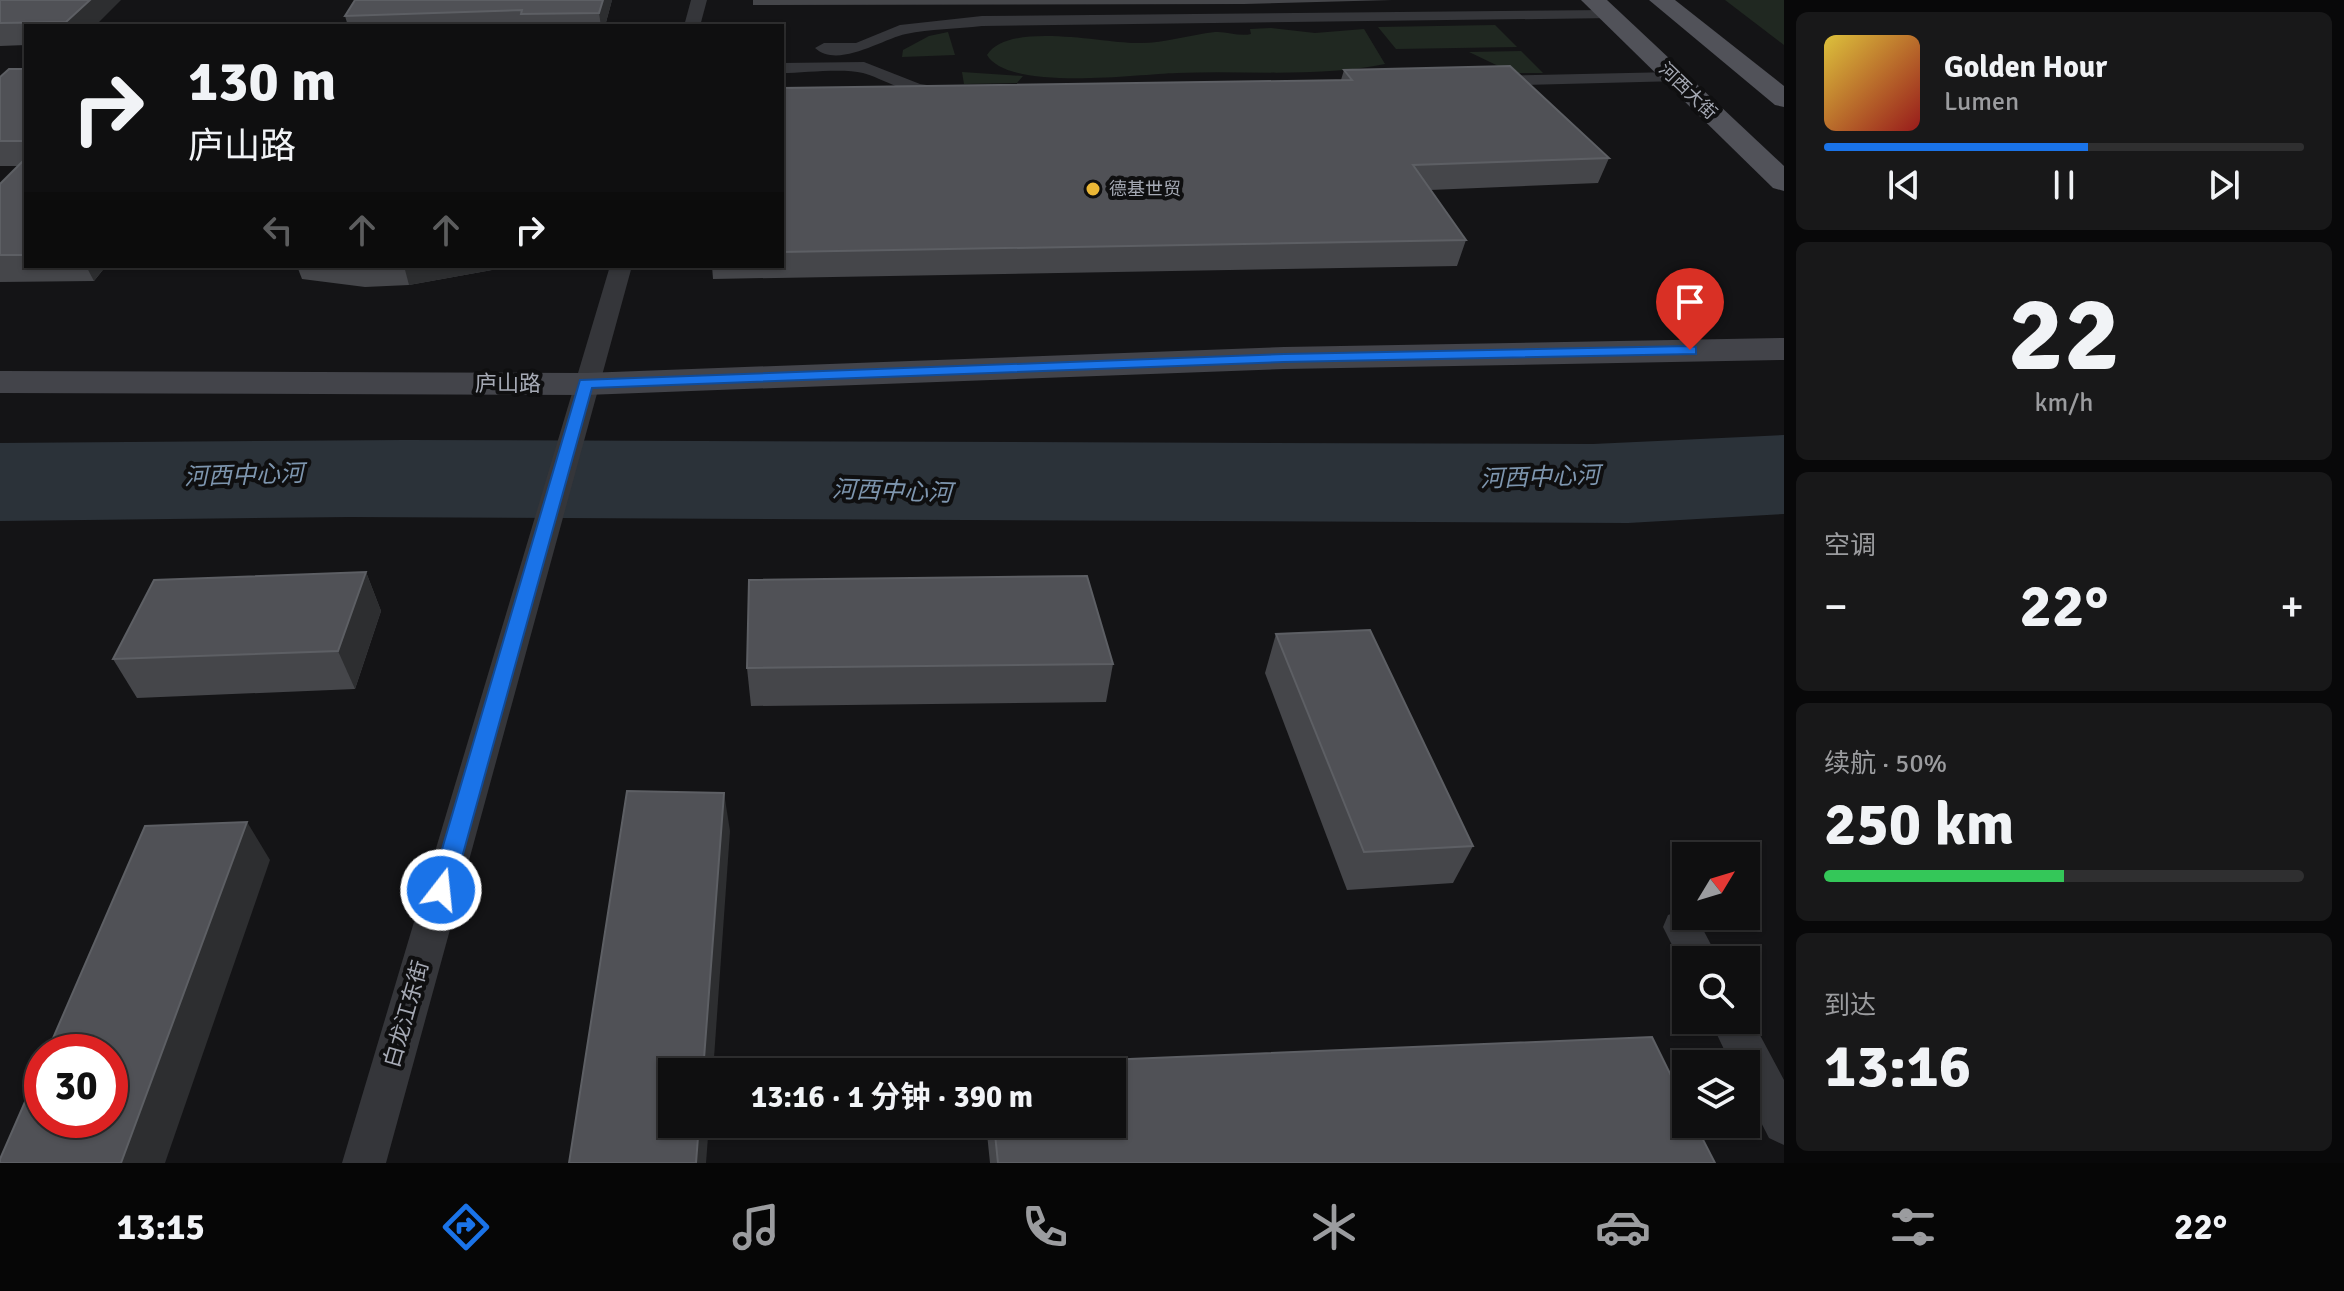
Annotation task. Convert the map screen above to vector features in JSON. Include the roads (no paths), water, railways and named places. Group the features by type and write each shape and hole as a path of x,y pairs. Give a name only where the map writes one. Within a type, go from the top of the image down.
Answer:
{"main road":[{"path":"1661,0 1784,99"},
{"name":"河西大街","path":"1600,7 1784,182"},
{"name":"庐山路","path":"0,382 586,384 1284,358 1784,349"}],"street":[{"path":"693,24 699,0"},
{"path":"813,48 859,48 900,30 982,21 1600,7"},
{"path":"784,68 864,67 916,89 969,93"},
{"path":"1470,82 1674,77"},
{"name":"白龙江东街","path":"364,1163 620,268"},
{"path":"1737,1034 1784,1123"}],"water":[{"name":"河西中心河","path":"1784,435 1784,514 1628,523 350,517 0,521 0,443 404,440 1593,444"}],"place":[{"name":"德基世贸","path":"1093,189"}]}
